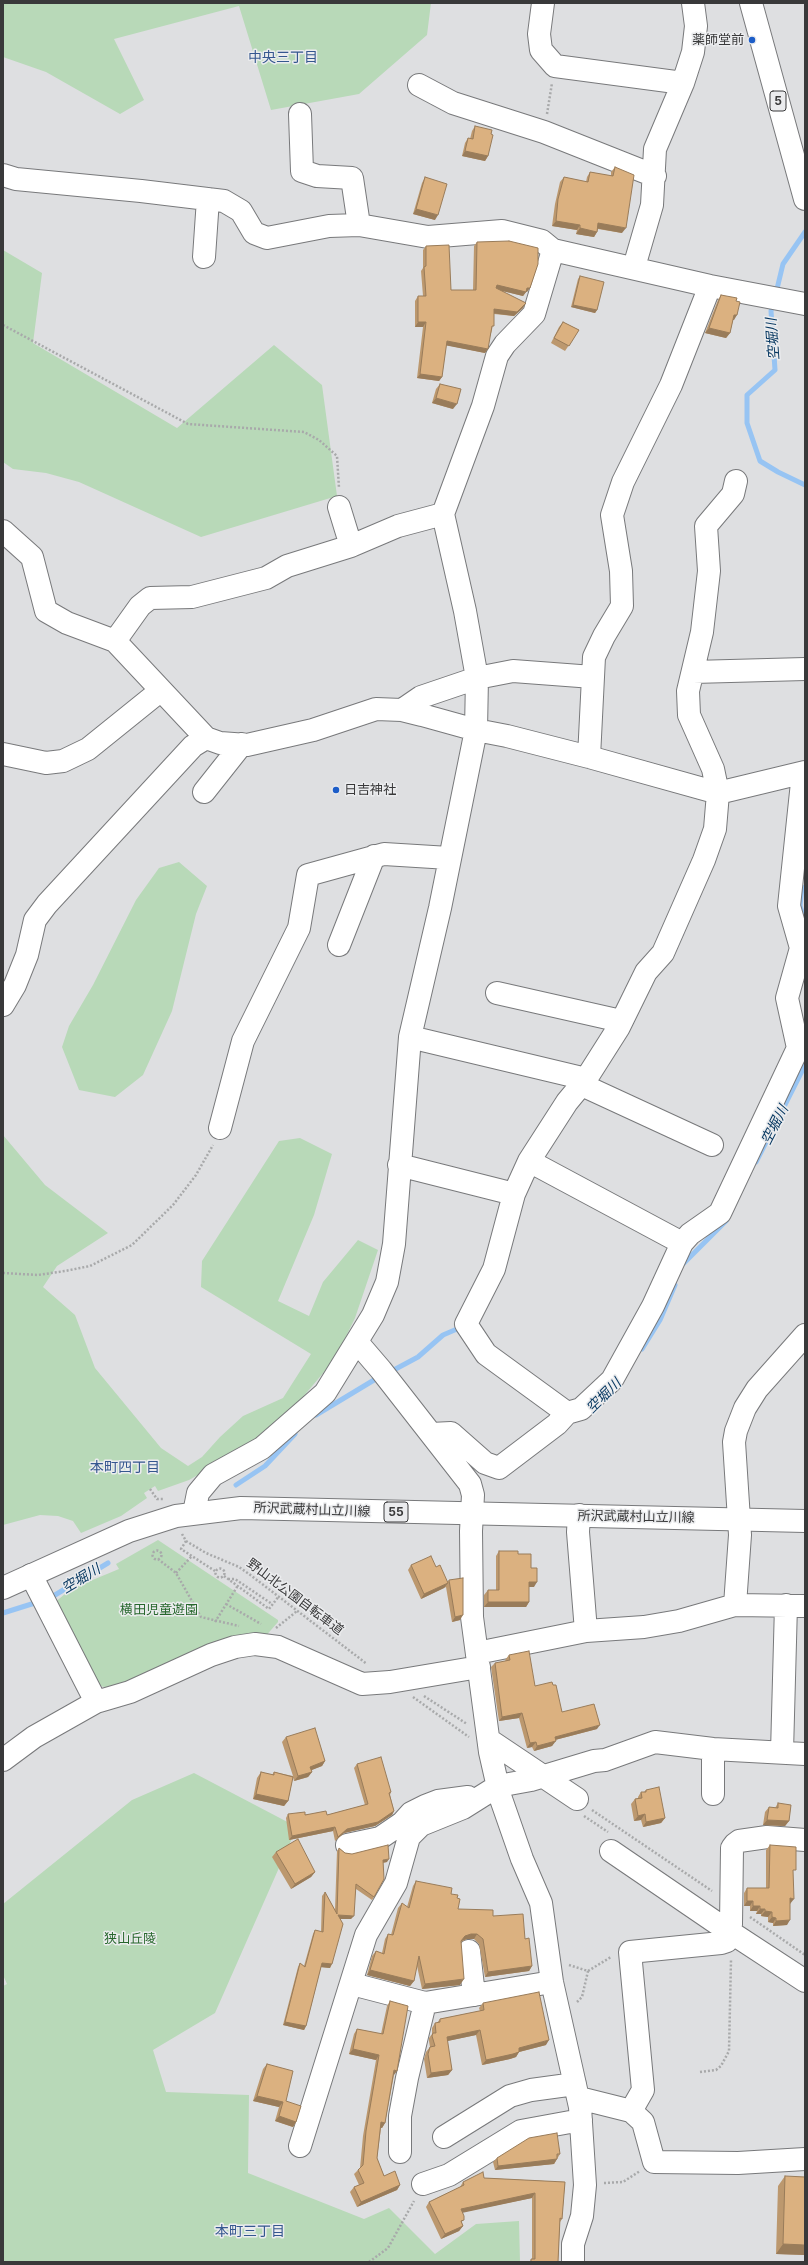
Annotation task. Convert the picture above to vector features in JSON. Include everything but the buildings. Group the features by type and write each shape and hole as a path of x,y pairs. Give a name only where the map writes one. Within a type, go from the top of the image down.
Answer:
{"street":[{"path":"543,3 539,34 541,50 555,66 684,83"},
{"path":"634,268 652,205 655,176 655,149 684,83 694,46 696,26 693,3"},
{"name":"5","path":"751,3 805,199"},
{"path":"419,85 453,103 544,132 655,176"},
{"path":"300,114 302,171 317,176 352,178 359,225"},
{"path":"3,175 16,179 224,201 241,211 254,233 267,238 329,226 359,225 428,237 502,231 542,241 553,250 710,286 805,304"},
{"path":"204,257 208,199"},
{"path":"194,1513 198,1493 203,1485 213,1475 266,1445 325,1392 373,1315 387,1282 394,1244 410,1037 476,730 477,678 465,611 443,514 483,406 497,356 505,344 534,314 553,250"},
{"path":"590,757 594,657 604,636 622,606 621,571 612,515 623,482 671,385 710,286"},
{"path":"562,1418 486,1354 466,1324 494,1269 514,1194 529,1161 567,1102 584,1082 621,1021 646,972 663,953 704,860 715,829 718,792 713,769 689,715 688,691 702,632 709,571 706,526 732,494 736,481"},
{"path":"339,507 351,546"},
{"path":"115,641 140,606 150,598 192,597 266,578 287,566 351,546 398,526 443,514"},
{"path":"3,531 32,557 46,611 68,623 115,641 160,691 206,738 220,743 242,744 313,730 376,709 402,710 476,730 507,736 590,757 718,792 804,773 802,811 789,906 803,948 787,998 798,1048 720,1213 690,1234 682,1243 654,1306 612,1380 581,1408 562,1418 499,1468 485,1463 452,1432 432,1434"},
{"path":"693,672 805,669"},
{"path":"402,710 421,697 477,678 513,671 593,677"},
{"path":"3,754 46,763 63,760 88,749 160,691"},
{"path":"3,1004 16,985 27,955 35,920 47,904 193,746 206,738"},
{"path":"204,792 242,744"},
{"path":"220,1128 243,1042 299,928 308,875 384,854 449,858"},
{"path":"339,945 374,856"},
{"path":"497,993 621,1021"},
{"path":"410,1037 584,1082 712,1145"},
{"path":"529,1161 682,1243"},
{"path":"399,1165 514,1194"},
{"path":"735,1605 740,1535 734,1442 739,1422 757,1389 805,1335"},
{"path":"357,1342 385,1374 470,1484 473,1496 471,1531 472,1617 478,1660 482,1740 489,1791 522,1858 541,1903 552,1982 577,2091 581,2120 585,2185 582,2216 574,2244 573,2262"},
{"name":"所沢武蔵村山立川線","path":"3,1588 129,1531 194,1513 241,1508 805,1520"},
{"path":"579,1515 578,1532 586,1632"},
{"path":"31,1575 96,1702"},
{"path":"3,1760 34,1737 96,1702 130,1692 210,1655 235,1647 255,1644 278,1647 362,1684 390,1682 586,1632 644,1627 679,1621 735,1605 795,1605 782,1752"},
{"path":"482,1740 577,1800"},
{"path":"347,1845 380,1838 402,1823 411,1813 438,1802 489,1791 594,1761 604,1760 655,1742 713,1749 805,1754"},
{"path":"712,1794 713,1749"},
{"path":"300,2146 370,1926 389,1899 396,1883 409,1837 421,1825 462,1808 489,1791"},
{"path":"632,2111 643,2090 630,1952 721,1943 729,1936 732,1848 735,1844 739,1840 767,1837 805,1840"},
{"path":"611,1851 729,1936 805,1981"},
{"path":"469,1951 474,1995"},
{"path":"352,1984 425,2003 552,1982"},
{"path":"400,2152 400,2116 406,2078 425,2003"},
{"path":"444,2137 510,2096 531,2090 577,2091 632,2111 643,2122 654,2162 738,2163 805,2160"},
{"path":"423,2184 450,2175 521,2131 581,2120"}],"path":[{"path":"544,132 555,66"},
{"path":"3,325 188,424 304,432 319,440 337,456 339,507"},
{"path":"3,1273 38,1276 90,1266 132,1245 173,1205 196,1175 220,1133 220,1128"},
{"path":"150,1489 157,1499 169,1500"},
{"path":"180,1529 186,1541 181,1549 215,1572 217,1577 224,1576"},
{"name":"野山北公園自転車道","path":"186,1541 206,1553 239,1567 372,1668"},
{"path":"176,1573 192,1556"},
{"path":"158,1559 176,1573 201,1617 214,1622 245,1628"},
{"path":"215,1572 219,1568 222,1569 224,1576 269,1609 279,1596"},
{"path":"228,1579 235,1578 272,1604"},
{"path":"214,1622 237,1587"},
{"path":"226,1604 261,1624"},
{"path":"272,1633 283,1621 298,1611"},
{"path":"421,1694 471,1727"},
{"path":"412,1696 482,1740"},
{"path":"577,1800 666,1857 717,1894"},
{"path":"749,1916 805,1954"},
{"path":"700,2072 716,2070 721,2066 729,2051 729,1936"},
{"path":"561,2019 582,1997 588,1972 620,1952 630,1952"},
{"path":"548,1959 554,1959 588,1972"},
{"path":"585,2185 623,2182 654,2162"},
{"path":"369,2262 388,2248 423,2184"}],"green space":[{"path":"3,3 431,3 427,35 359,94 271,110 239,6 114,39 144,100 120,114 46,72 3,57"},
{"path":"3,250 42,273 33,343 177,428 274,345 322,385 337,496 201,537 79,482 46,473 13,469 3,462"},
{"path":"179,862 207,886 196,914 172,1011 143,1075 115,1097 79,1090 62,1047 69,1026 93,985 136,900 159,868"},
{"path":"3,1135 45,1185 108,1233 57,1266 43,1287 75,1315 95,1368 161,1448 188,1466 202,1457 220,1437 243,1416 283,1398 311,1354 201,1287 202,1261 279,1141 300,1138 332,1154 314,1215 278,1301 309,1316 323,1282 358,1240 378,1250 355,1318 335,1359 286,1417 254,1443 189,1480 158,1491 155,1486 144,1493 147,1498 121,1516 81,1533 73,1521 58,1516 40,1515 3,1525"},
{"name":"横田児童遊園","path":"158,1540 278,1620 278,1622 264,1638 114,1689 100,1686 90,1676 54,1603 71,1589 119,1569 116,1564"},
{"name":"狭山丘陵","path":"194,1773 297,1827 215,2013 153,2050 166,2092 249,2095 248,2173 364,2219 389,2208 435,2254 476,2224 519,2221 520,2262 3,2262 3,1986 7,1984 3,1975 3,1904 132,1800"}],"waterway":[{"name":"空堀川","path":"776,293 783,264 805,232"},
{"name":"空堀川","path":"773,303 771,311 775,370 747,395 747,423 760,461 778,472 805,485"},
{"name":"空堀川","path":"802,887 800,906 802,912"},
{"name":"空堀川","path":"756,1162 805,1065"},
{"name":"空堀川","path":"684,1263 726,1221"},
{"name":"空堀川","path":"642,1349 660,1320 675,1285"},
{"name":"空堀川","path":"390,1372 418,1357 443,1335 457,1329 461,1333"},
{"name":"空堀川","path":"316,1415 379,1377"},
{"name":"空堀川","path":"236,1485 265,1466 295,1434"},
{"name":"空堀川","path":"55,1595 108,1563"},
{"name":"空堀川","path":"3,1613 38,1602"}],"place":[{"name":"薬師堂前","path":"752,40"},
{"name":"日吉神社","path":"336,790"}],"district":[{"name":"中央三丁目","path":"283,58"},
{"name":"本町四丁目","path":"125,1468"},
{"name":"本町三丁目","path":"250,2232"}]}
